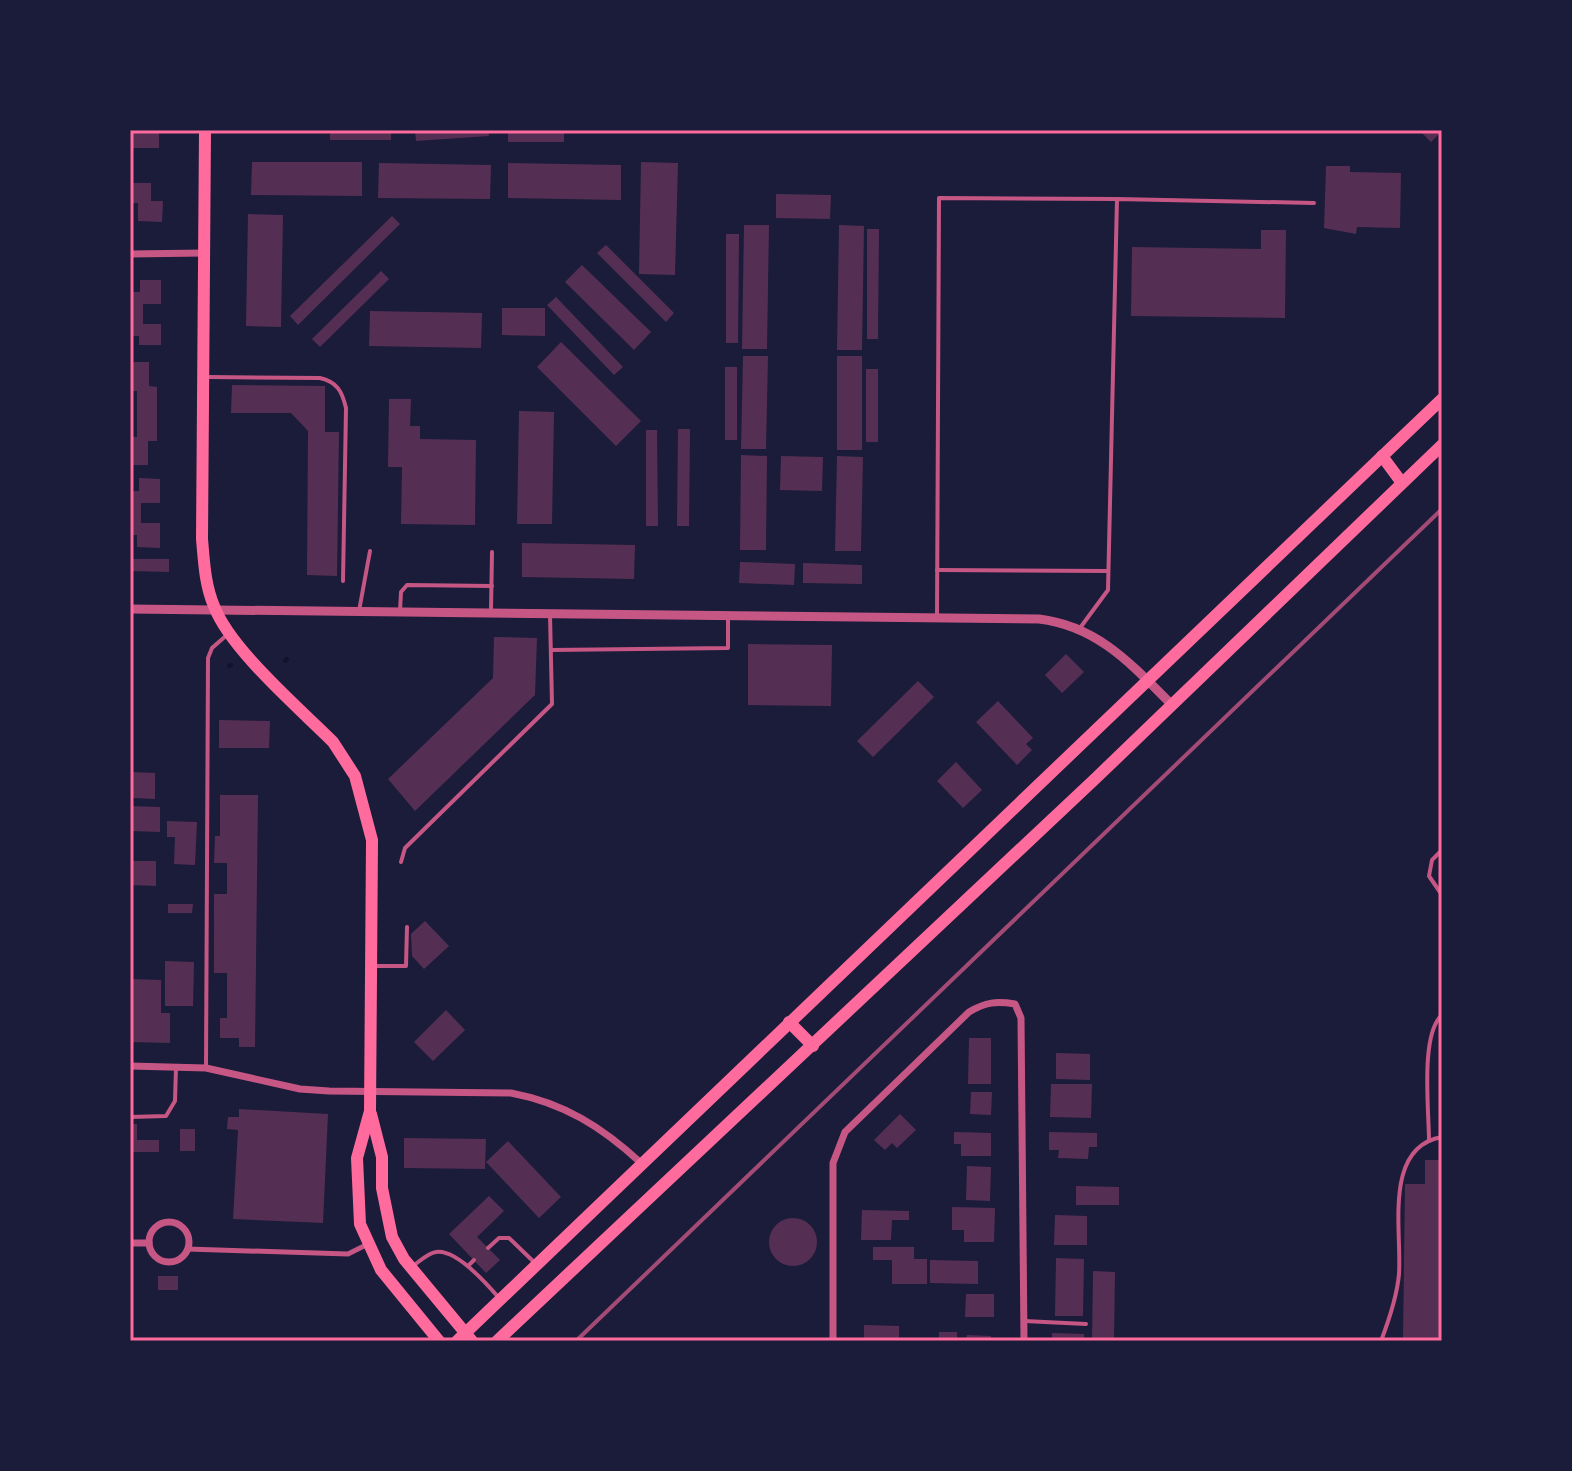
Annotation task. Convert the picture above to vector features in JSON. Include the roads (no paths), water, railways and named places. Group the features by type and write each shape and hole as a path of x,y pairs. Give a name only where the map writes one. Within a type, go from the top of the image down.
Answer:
{"main road":[{"path":"205,130 202,539 207,585 214,609 230,633 333,742 355,776 372,840 370,1111 382,1157 386,1216 392,1237 411,1268 465,1338 500,1299 641,1163 1442,399"},
{"path":"497,1341 813,1046 1442,445"},
{"path":"1382,456 1402,483"},
{"path":"789,1022 813,1046"},
{"path":"370,1111 357,1158 357,1205 366,1245 381,1270 439,1341"}],"street":[{"path":"130,254 204,253"},
{"path":"130,609 1039,619 1080,628 1105,641 1172,705"},
{"path":"833,1341 833,1163 845,1132 969,1012 984,1003 1015,1004 1021,1018 1024,1341"},
{"path":"130,1066 206,1068 300,1089 511,1093 538,1098 579,1115 641,1163"},
{"path":"175,1223 188,1236 187,1249 178,1259 165,1262 154,1255 149,1243 156,1226 175,1223"},
{"path":"130,1243 149,1243"},
{"path":"187,1249 348,1254 366,1245"}],"lane":[{"path":"936,618 939,198 1314,203"},
{"path":"1080,628 1108,590 1117,199"},
{"path":"204,377 320,378 331,381 339,388 346,408 343,581"},
{"path":"359,611 370,551"},
{"path":"491,613 492,552"},
{"path":"937,570 1108,571"},
{"path":"400,612 401,592 407,585 492,586"},
{"path":"401,862 405,848 544,716 552,704 550,613"},
{"path":"551,650 728,648 728,616"},
{"path":"206,1068 208,658 212,648 230,633"},
{"path":"1442,850 1432,860 1429,876 1442,895"},
{"path":"371,966 406,966 407,927"},
{"path":"1429,1141 1429,1038 1435,1021 1442,1015"},
{"path":"130,1117 166,1116 175,1101 176,1067"},
{"path":"1381,1341 1399,1277 1401,1178 1409,1159 1429,1141 1442,1137"},
{"path":"488,1248 499,1238 509,1238 536,1265"},
{"path":"411,1268 432,1252 441,1252 468,1266 500,1299"},
{"path":"468,1266 474,1260"},
{"path":"1024,1321 1086,1324"}],"railway":[{"path":"576,1341 1442,509"}]}
